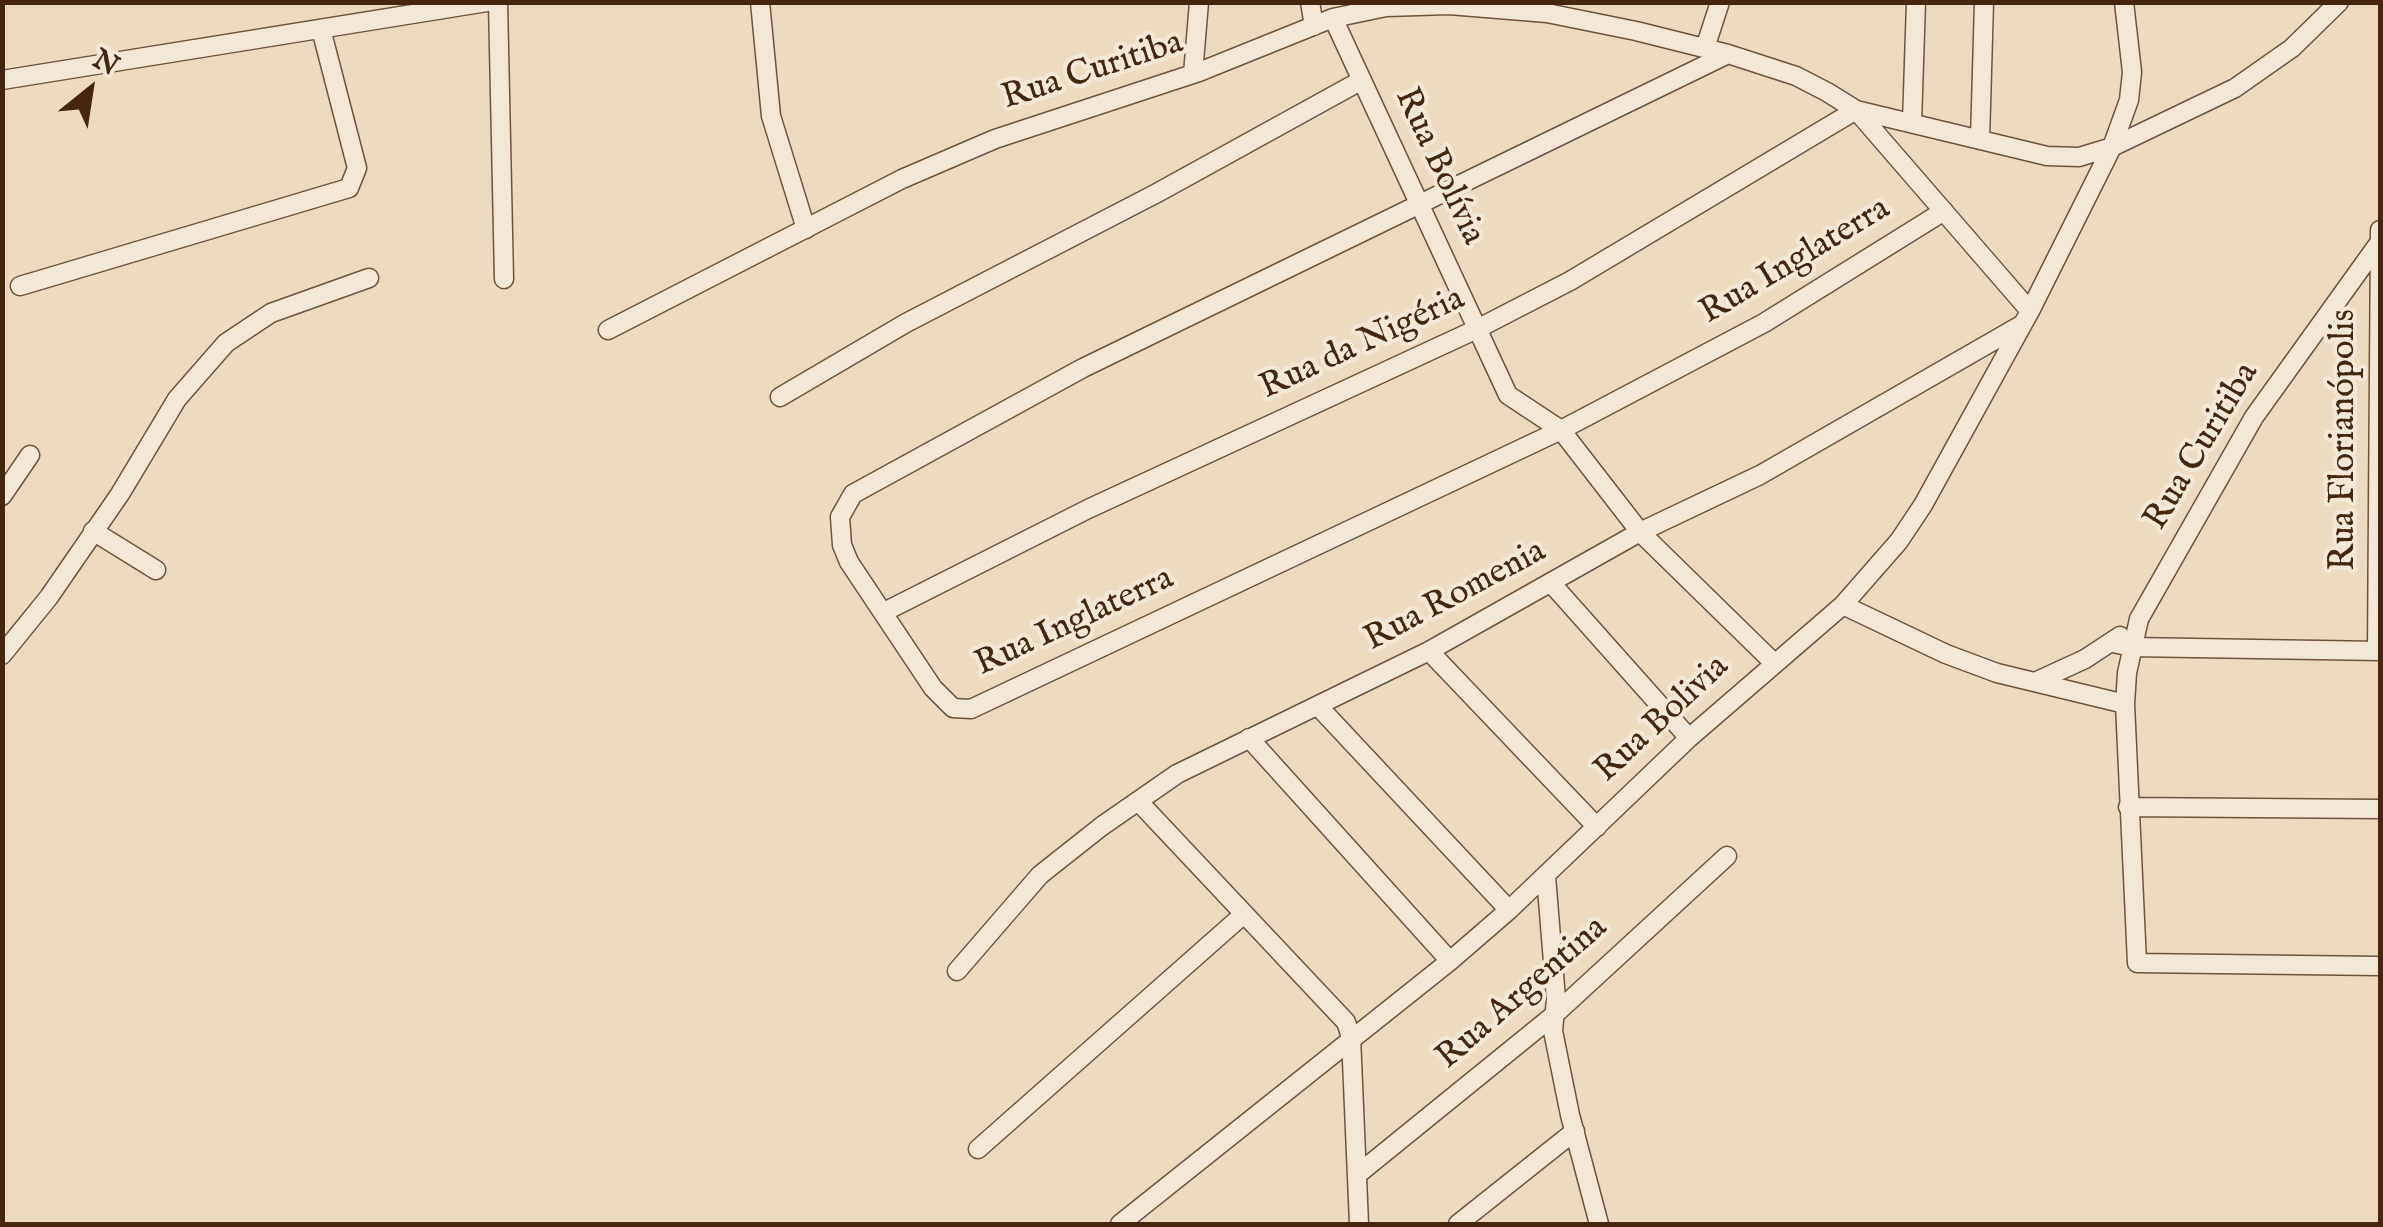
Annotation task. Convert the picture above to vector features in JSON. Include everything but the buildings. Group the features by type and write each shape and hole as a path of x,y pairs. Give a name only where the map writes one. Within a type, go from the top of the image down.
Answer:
{"street":[{"path":"2,80 487,2"},
{"path":"498,2 504,279"},
{"path":"760,2 772,116 806,229"},
{"path":"1193,74 1199,2"},
{"path":"1310,2 1314,26"},
{"path":"1705,48 1720,2"},
{"path":"1912,123 1916,2"},
{"path":"1980,140 1984,2"},
{"name":"Rua Bolivia","path":"1120,1224 1509,910 1689,738 1842,604 1899,541 1923,505 2026,318 2112,148 2129,100 2132,72 2124,2"},
{"path":"1856,110 2062,158 2079,157 2112,148 2235,88 2313,30 2339,2"},
{"name":"Rua Curitiba","path":"608,330 902,179 995,139 1193,74 1334,18 1407,4 1548,8 1728,54 1796,76 1856,110"},
{"name":"Rua Bolívia","path":"1334,18 1508,395 1561,430 1640,532 1774,662"},
{"path":"20,286 349,188 357,168 322,29"},
{"name":"Rua Inglaterra","path":"1728,54 1068,376 854,494 840,517 842,545 849,562 933,688 953,708 971,709 1561,430 1764,323 1944,211"},
{"path":"780,397 906,323 1362,80"},
{"path":"1856,110 1944,211 2026,318"},
{"name":"Rua da Nigéria","path":"884,612 1088,509 1477,328 1586,271 1856,110"},
{"name":"Rua Florianópolis","path":"2379,651 2380,230"},
{"name":"Rua Curitiba","path":"2123,645 2254,417 2380,243"},
{"path":"2,655 120,494 177,399 226,343 271,313 369,278"},
{"name":"Rua Romenia","path":"957,972 1040,874 1138,800 1198,762 1429,651 1640,532 1760,475 2026,318"},
{"path":"2,496 30,456"},
{"path":"94,531 156,570"},
{"path":"1552,584 1689,738"},
{"path":"1842,604 1946,654 1998,673 2124,704"},
{"path":"2123,645 2138,964 2380,966"},
{"path":"2035,682 2123,645 2379,651"},
{"path":"1429,651 1597,826"},
{"path":"1318,706 1509,910"},
{"path":"1249,738 1450,960"},
{"path":"1138,800 1340,1014 1351,1038 1360,1224"},
{"path":"2128,807 2380,809"},
{"name":"Rua Argentina","path":"1358,1174 1554,1015 1726,856"},
{"path":"1546,876 1556,999 1552,1031 1599,1224"},
{"path":"978,1150 1244,914"},
{"path":"1458,1224 1575,1131"}]}
